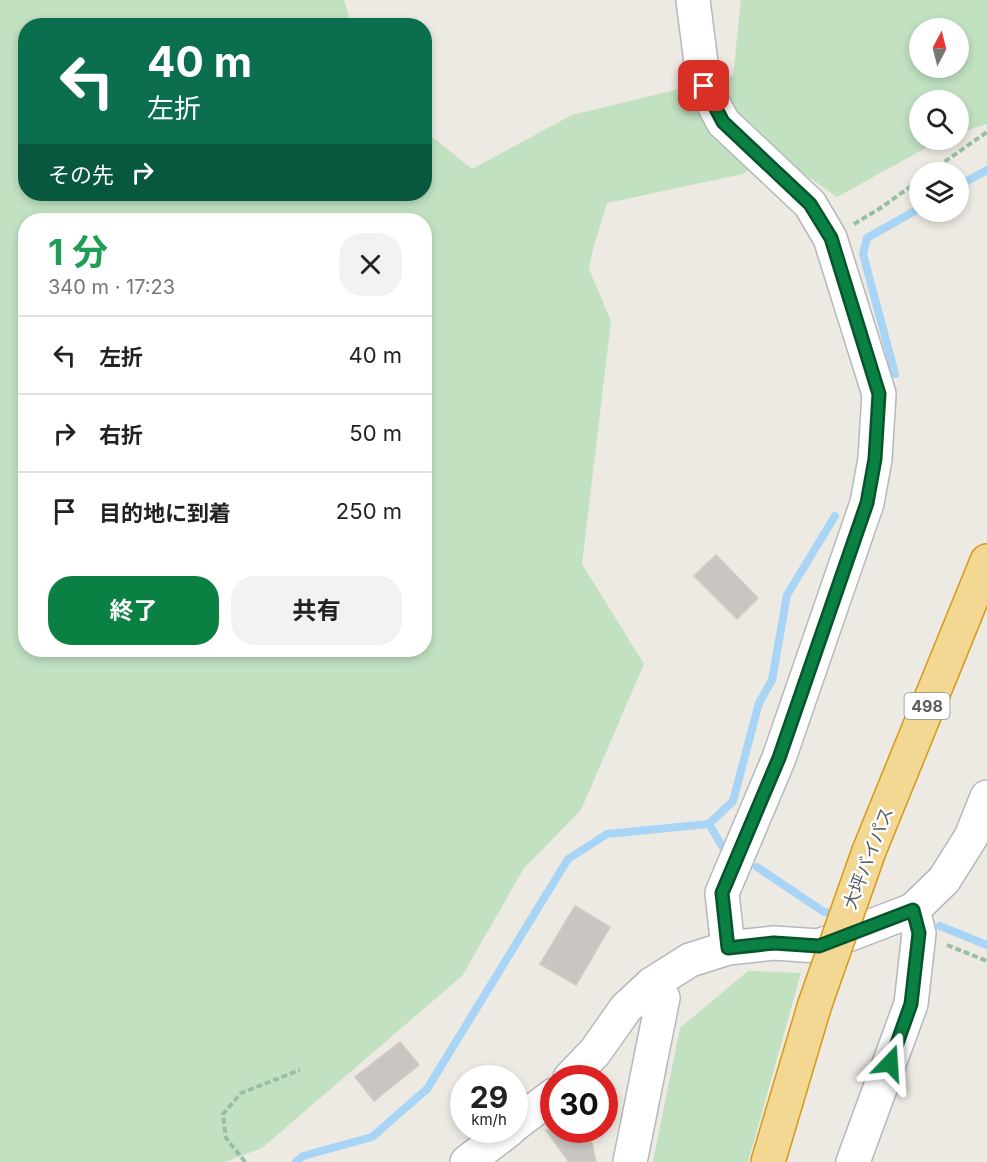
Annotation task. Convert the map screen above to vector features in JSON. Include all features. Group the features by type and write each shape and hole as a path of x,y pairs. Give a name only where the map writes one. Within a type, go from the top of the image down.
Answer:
{"highway":[{"name":"大坪バイパス","path":"768,1162 814,1004 869,851 987,561"}],"street":[{"path":"693,0 704,86 723,122 810,204 831,238 879,394 875,459 867,503 779,758 722,893 728,948"},
{"path":"854,1162 911,1004 916,922 970,837 987,797"},
{"path":"582,1065 595,1052 626,1008 652,984 690,960 728,948 774,943 819,946 916,922"},
{"path":"630,1162 663,998 652,984"},
{"path":"467,1162 492,1143"}],"path":[{"path":"944,162 987,132"},
{"path":"831,238 909,188"},
{"path":"916,922 987,961"},
{"path":"245,1162 226,1138 223,1113 241,1093 300,1070"}],"green space":[{"path":"0,0 344,0 349,18 18,18 18,201 432,201 432,137 472,169 572,115 733,76 741,0 987,0 987,124 969,130 969,90 909,90 909,150 922,150 837,197 773,152 743,174 607,203 589,269 611,321 582,564 644,664 581,810 524,868 462,976 262,1148 225,1162 0,1162"},
{"path":"748,971 801,973 748,1162 653,1162 680,1028"}],"building":[{"path":"716,555 758,598 737,619 694,576"},
{"path":"575,906 610,927 576,985 540,964"},
{"path":"400,1042 419,1065 374,1101 355,1077"},
{"path":"555,1143 592,1143 596,1162 569,1162"}],"waterway":[{"path":"969,180 987,170"},
{"path":"895,374 863,254 867,238 909,214"},
{"path":"296,1162 303,1156 372,1137 427,1089 568,859 607,834 709,824 733,801 759,703 772,680 787,595 835,516"},
{"path":"709,824 722,846"},
{"path":"757,867 824,912 839,913"},
{"path":"940,926 987,945"}],"route":[{"path":"704,86 723,122 810,204 831,238 879,394 875,459 867,503 779,758 722,893 728,948 774,943 819,946 913,910 919,933 911,1004 890,1063"}]}
